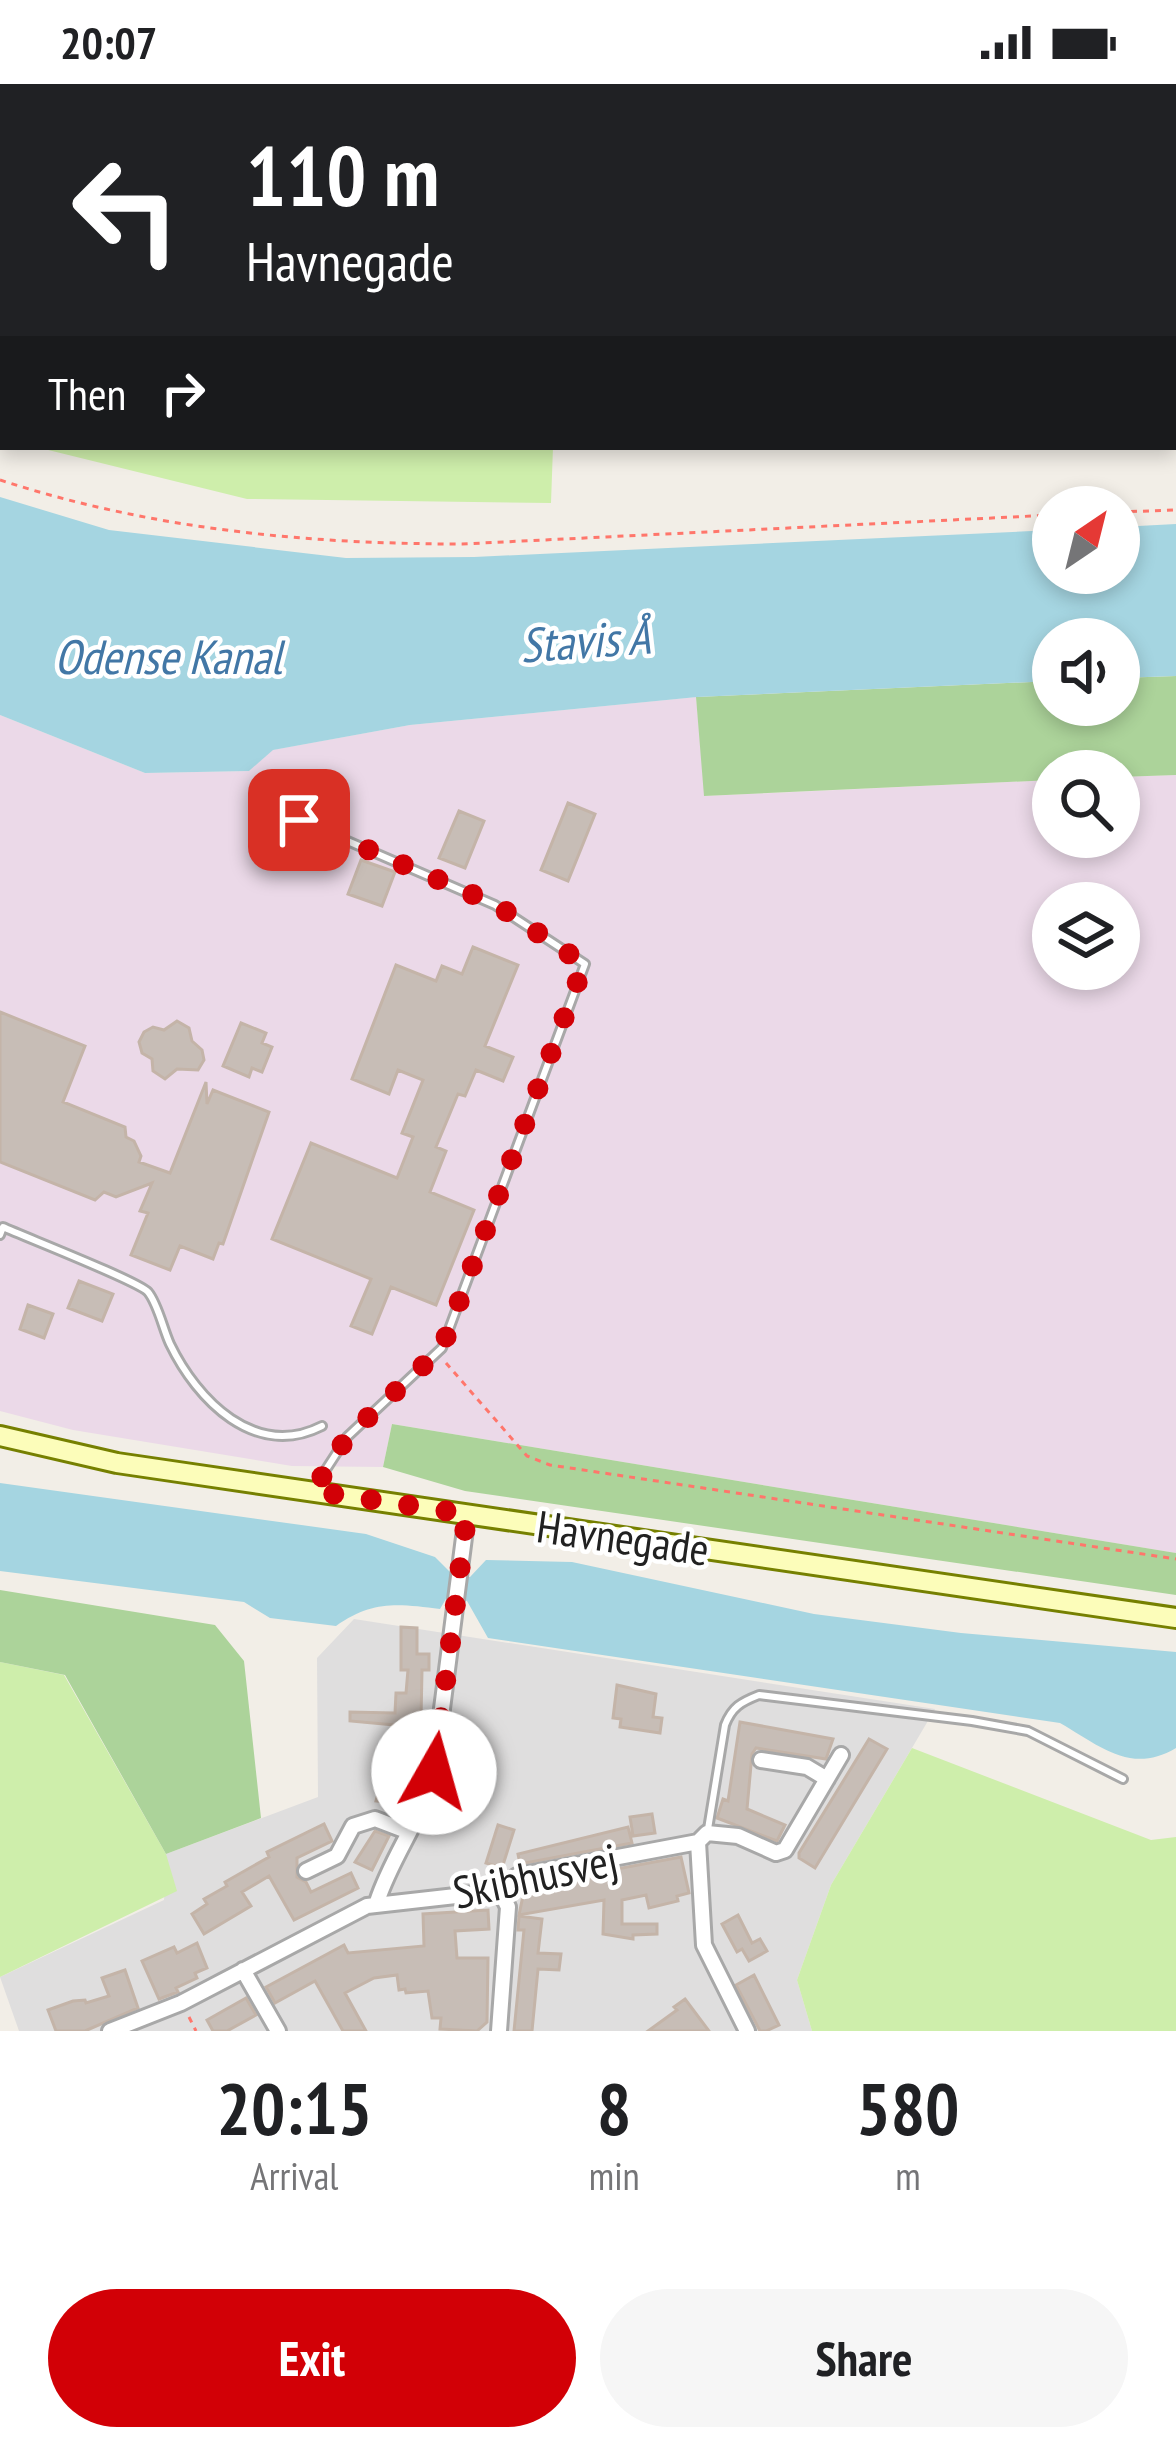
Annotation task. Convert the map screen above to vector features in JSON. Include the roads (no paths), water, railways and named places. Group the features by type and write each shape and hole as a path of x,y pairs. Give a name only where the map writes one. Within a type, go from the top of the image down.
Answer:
{"street":[{"name":"Havnegade","path":"0,1436 117,1463 1176,1618"},
{"path":"377,1902 394,1854 426,1804 434,1772 467,1514"},
{"name":"Skibhusvej","path":"110,2031 181,2003 377,1902 500,1891 518,1876 703,1838 738,1836 776,1852 785,1850 841,1755"},
{"path":"761,1760 807,1767 827,1779"},
{"name":"Skibhusvej","path":"307,1871 337,1856 353,1826 375,1819 409,1832"},
{"path":"703,1838 700,1930 747,2031"},
{"path":"499,2031 508,1907 500,1891"},
{"path":"243,1970 278,2031"}],"lane":[{"path":"260,803 495,904 584,964 438,1352 347,1437 313,1491"},
{"path":"0,1235 4,1227 147,1291 193,1385 217,1411 242,1428 279,1436 308,1434 322,1426"},
{"path":"703,1838 730,1712 759,1695 1028,1731 1123,1779"}],"water":[{"name":"Odense Kanal","path":"0,497 109,530 346,558 474,557 1032,531 1032,594 1140,594 1140,526 1176,524 1176,676 1140,677 1140,618 1032,618 1032,682 697,697 410,725 273,750 249,771 145,773 0,715"},
{"path":"0,1483 366,1534 435,1557 451,1573 470,1577 486,1560 572,1562 814,1614 1176,1652 1176,1748 1160,1756 1130,1758 1060,1723 488,1638 467,1601 447,1597 440,1609 386,1606 336,1626 270,1618 244,1602 0,1571"}],"water label":[{"name":"Stavis Å","path":"585,640"}]}
